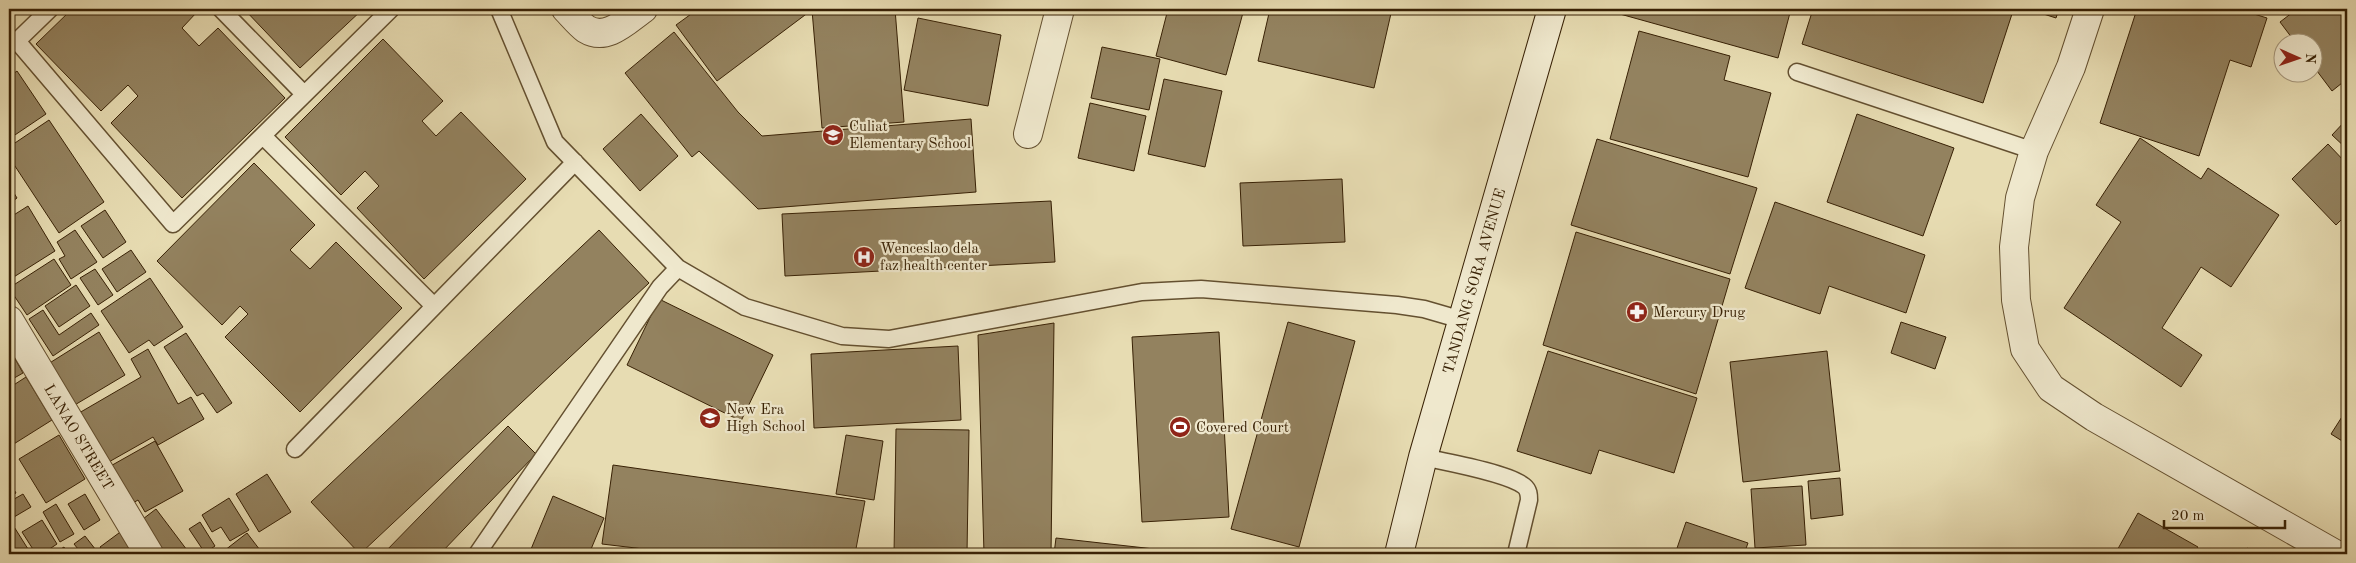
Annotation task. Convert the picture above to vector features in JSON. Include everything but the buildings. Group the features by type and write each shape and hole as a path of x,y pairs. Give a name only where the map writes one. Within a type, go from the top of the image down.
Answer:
{"street":[{"path":"566,9 587,29 607,33 613,31 643,9"},
{"path":"1028,134 1060,9"},
{"name":"TANDANG SORA AVENUE","path":"1399,554 1423,457 1552,9"},
{"path":"2090,9 2071,67 2034,150 2020,198 2014,247 2016,300 2025,349 2051,388 2094,417 2335,554"},
{"name":"LANAO STREET","path":"9,320 149,554"}],"lane":[{"path":"50,9 17,41 173,224 391,9"},
{"path":"221,9 304,94"},
{"path":"498,9 555,142 678,268 746,307 842,336 889,339 1142,292 1201,289 1397,305 1424,309 1462,320"},
{"path":"1797,72 2034,150"},
{"path":"262,136 434,306"},
{"path":"294,449 574,162"},
{"path":"478,554 660,287 678,268"},
{"path":"1423,457 1481,470 1524,486 1529,492 1529,500 1516,554"}],"place":[{"name":"Culiat Elementary School","path":"833,135"},
{"name":"Wenceslao dela faz health center","path":"864,257"},
{"name":"Mercury Drug","path":"1637,312"},
{"name":"New Era High School","path":"710,418"},
{"name":"Covered Court","path":"1180,427"}]}
